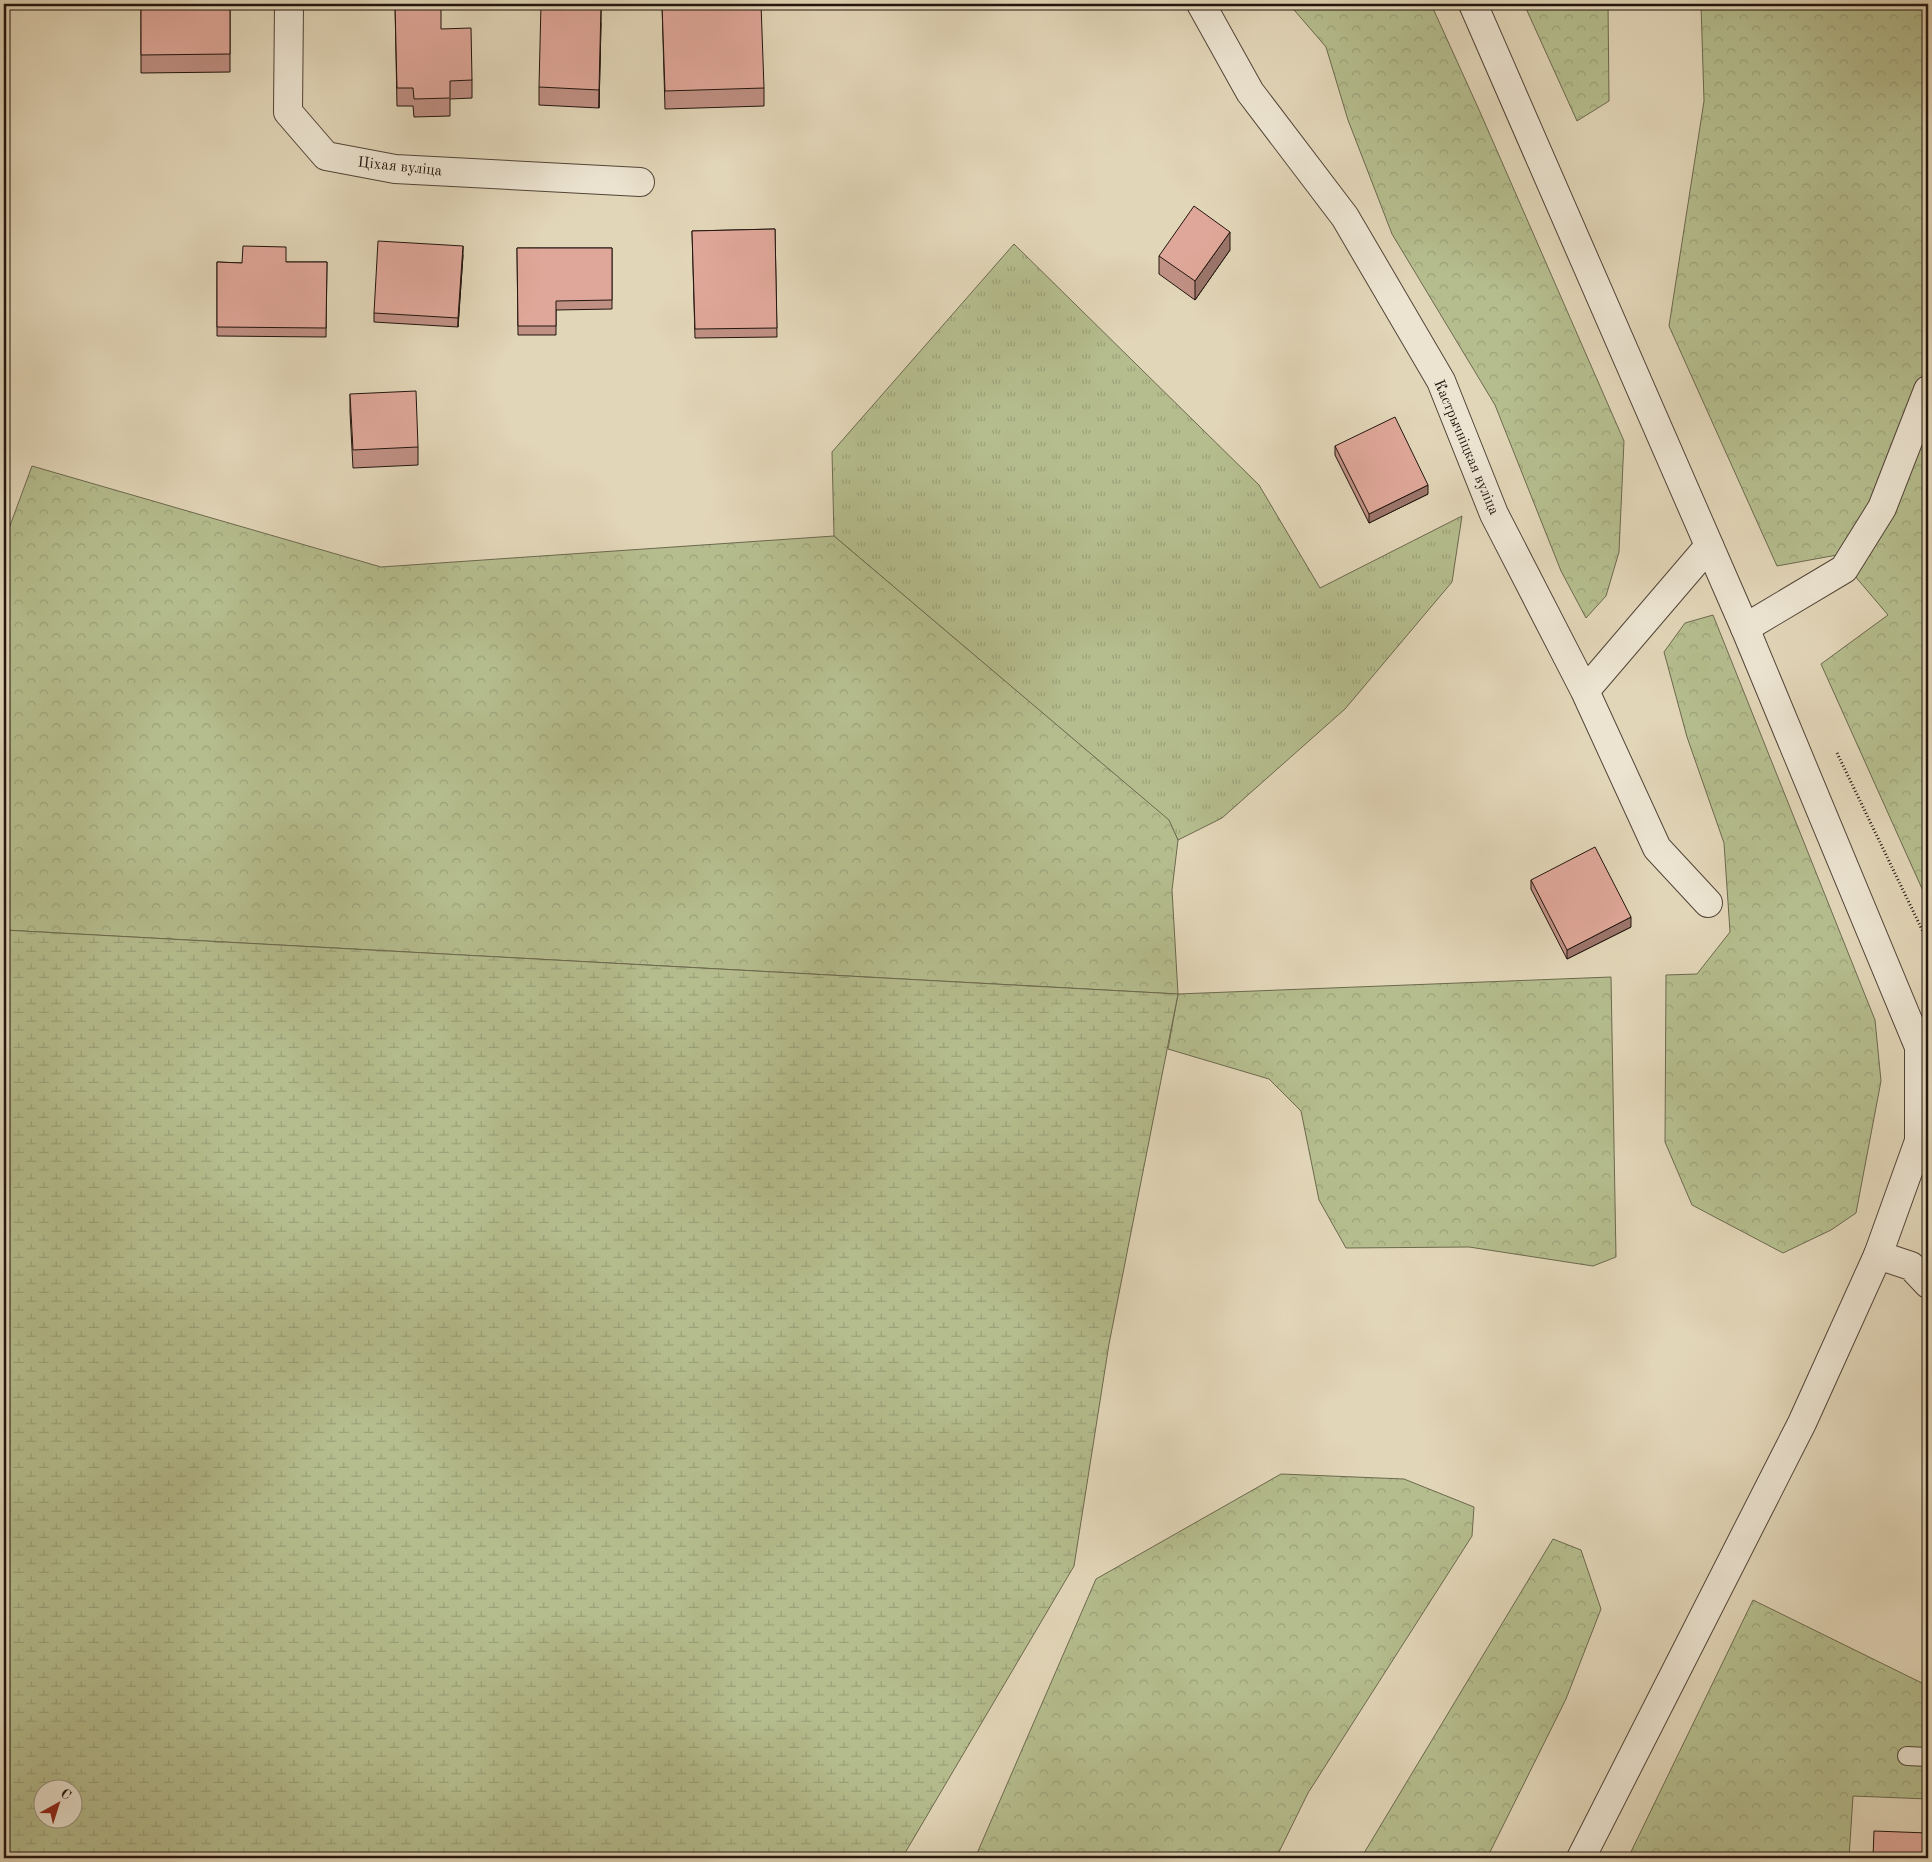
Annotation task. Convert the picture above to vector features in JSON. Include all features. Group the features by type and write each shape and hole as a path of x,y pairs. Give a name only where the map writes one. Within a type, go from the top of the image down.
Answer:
{"street":[{"name":"Ціхая вуліца","path":"289,4 288,112 326,156 395,168 640,182"},
{"name":"Кастрычніцкая вуліца","path":"1201,4 1250,92 1345,217 1441,381 1494,514 1586,691 1657,848 1708,903"},
{"path":"1473,4 1745,628 1919,1048 1919,1141 1878,1255 1802,1423 1581,1858"},
{"path":"1745,628 1844,569 1882,508 1928,390"},
{"path":"1586,691 1709,546"},
{"path":"1878,1255 1911,1266 1928,1284"}],"lane":[{"path":"1907,1756 1928,1757"}],"green space":[{"path":"1289,4 1431,4 1624,441 1619,552 1606,596 1586,618 1561,571 1495,405 1392,234 1348,120 1326,47"},
{"path":"1524,4 1608,4 1609,101 1577,121"},
{"path":"1701,4 1928,4 1928,902 1821,664 1888,615 1837,555 1777,566 1669,326 1704,101"},
{"path":"1014,244 1259,485 1320,588 1462,516 1452,582 1345,709 1222,818 1178,840 1168,820 834,536 832,452"},
{"path":"32,466 381,567 834,536 1169,820 1178,840 1172,890 1178,994 4,930 4,542"},
{"path":"1713,615 1875,1020 1881,1081 1856,1213 1831,1230 1783,1253 1692,1205 1665,1142 1666,975 1697,974 1730,932 1724,843 1687,737 1664,652 1685,623"},
{"path":"4,930 1178,994 1109,1344 1074,1566 902,1858 4,1858"},
{"path":"1611,977 1616,1257 1593,1266 1469,1247 1346,1248 1319,1200 1301,1111 1269,1079 1168,1049 1178,994"},
{"path":"1281,1474 1404,1479 1474,1507 1472,1536 1308,1793 1276,1858 975,1858 1096,1579"},
{"path":"1553,1539 1581,1550 1601,1609 1566,1699 1487,1858 1361,1858"},
{"path":"1753,1600 1928,1686 1928,1799 1853,1796 1849,1858 1628,1858"}],"building":[{"path":"141,4 230,4 230,54 141,55"},
{"path":"395,4 441,4 441,29 471,28 472,80 450,81 450,98 414,99 413,88 397,88"},
{"path":"541,4 601,5 599,90 539,87"},
{"path":"662,4 761,4 764,88 665,91"},
{"path":"1194,206 1230,232 1195,281 1159,256"},
{"path":"775,229 777,328 695,329 692,231"},
{"path":"378,241 463,246 458,318 374,313"},
{"path":"243,246 286,247 286,262 327,262 326,328 217,327 217,262 242,263"},
{"path":"517,248 612,248 612,300 556,301 556,326 518,326"},
{"path":"416,391 418,447 353,450 350,394"},
{"path":"1395,417 1428,485 1369,514 1335,446"},
{"path":"1595,847 1631,917 1567,950 1531,880"},
{"path":"1874,1831 1928,1833 1928,1858 1873,1858"}]}
